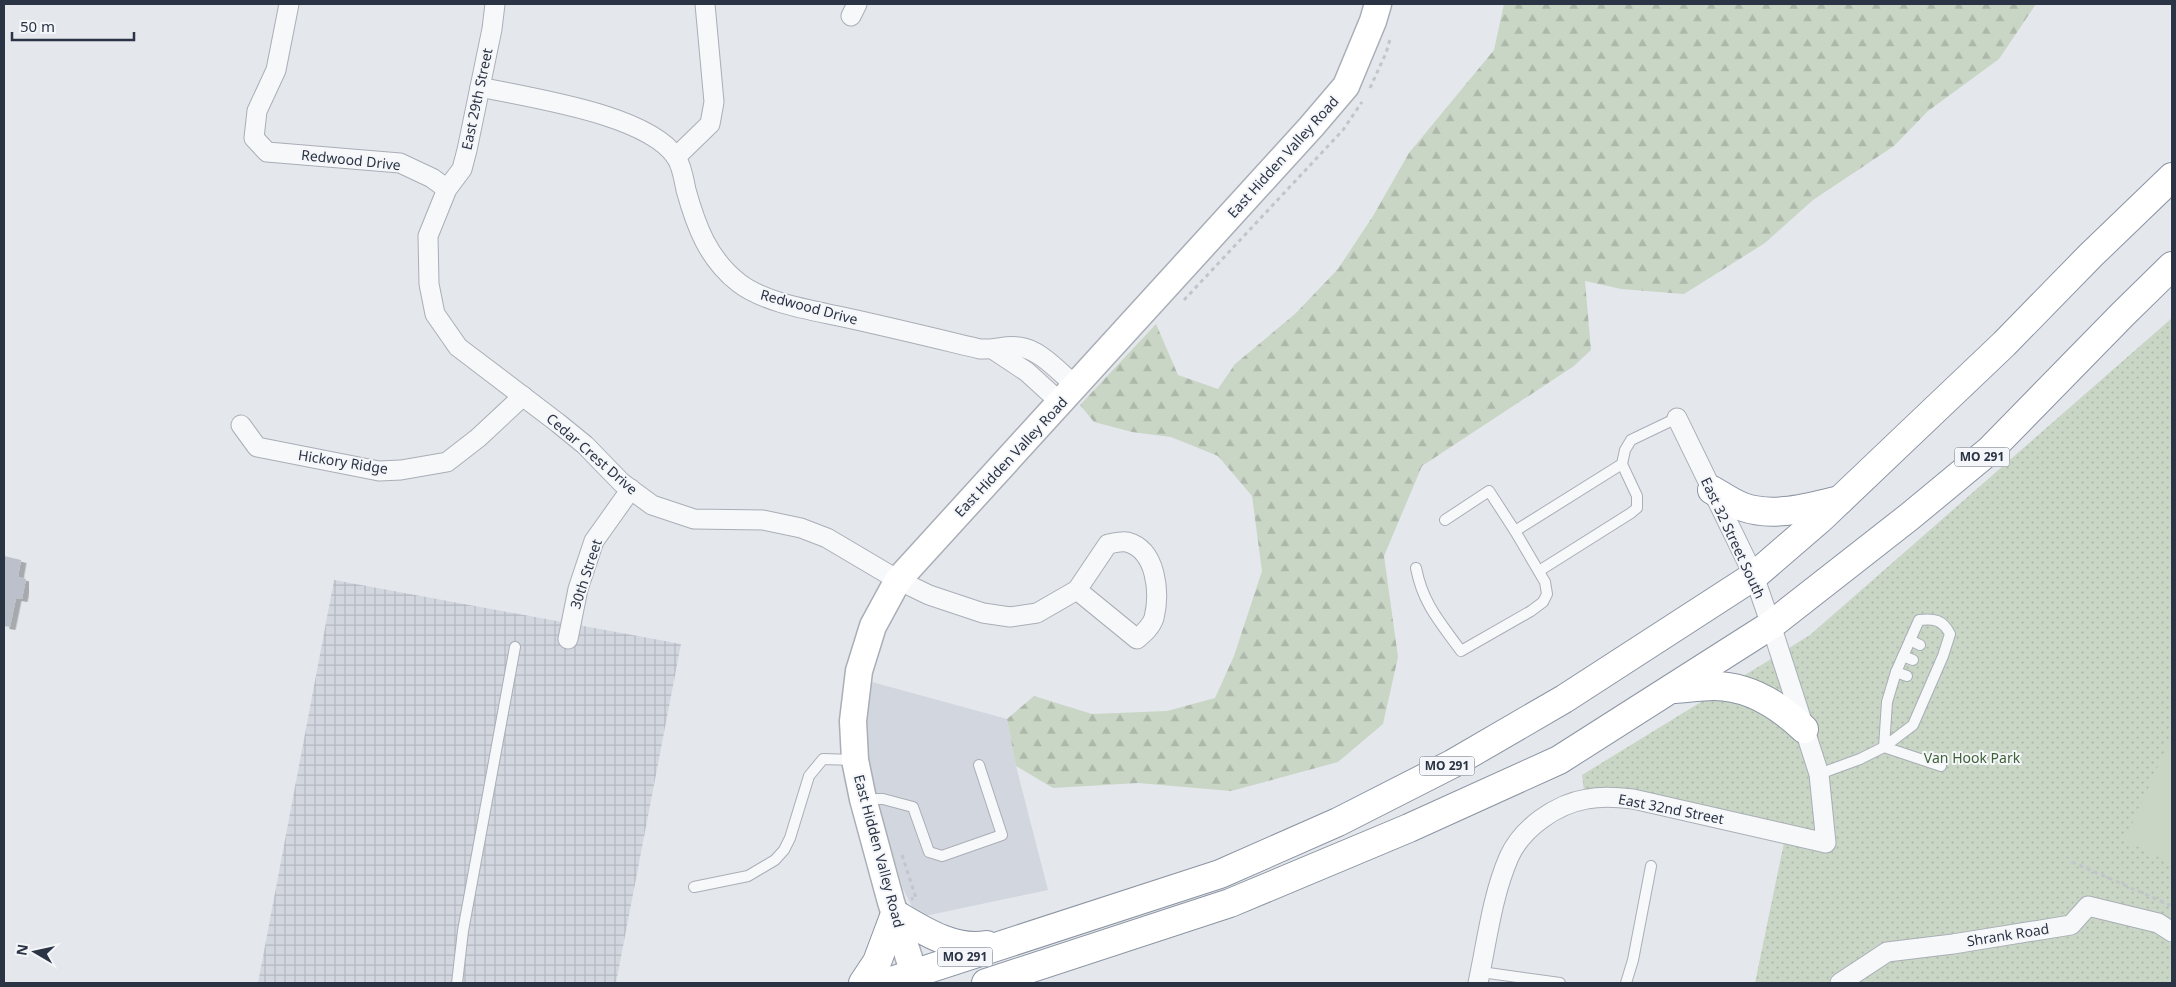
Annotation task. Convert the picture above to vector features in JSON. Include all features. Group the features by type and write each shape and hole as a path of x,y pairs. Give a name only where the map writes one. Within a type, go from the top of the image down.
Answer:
{"highway":[{"name":"MO 291","path":"884,983 915,978 1015,941 1220,874 1338,822 1452,764 1564,699 1754,576 1841,499 2004,344 2091,255 2172,177"},
{"name":"MO 291","path":"986,983 1230,904 1410,828 1559,760 1672,690 1771,625 1909,517 1990,450 2172,266"},
{"path":"1712,490 1742,507 1766,512 1800,510 1841,499"},
{"path":"1672,690 1716,686 1742,691 1771,702 1785,711 1804,729"},
{"path":"864,983 877,962 893,908 941,938 958,944 976,947 1015,941"}],"main road":[{"name":"East Hidden Valley Road","path":"915,978 893,908 863,799 856,760 853,721 859,671 873,626 898,580 1069,394 1346,86 1373,21 1378,4"}],"street":[{"name":"Redwood Drive","path":"289,4 276,70 257,111 254,138 267,152 400,163 432,178 447,189"},
{"name":"East 29th Street","path":"447,189 462,169 492,30 495,4"},
{"path":"480,87 572,107 632,125 653,136 676,157 710,124 714,102 705,4"},
{"name":"Redwood Drive","path":"676,157 696,224 713,258 740,284 756,293 800,307 980,349 994,350 1027,372 1069,394"},
{"name":"Cedar Crest Drive","path":"447,189 428,236 429,284 435,314 458,347 585,445 631,489 652,505 694,519 763,520 801,528 827,538 898,580 929,595 983,613 1010,617 1037,613 1077,590"},
{"name":"Hickory Ridge","path":"241,425 257,447 379,471 402,470 447,462 478,438 522,396"},
{"name":"East 32 Street South","path":"1677,418 1754,576 1791,690"},
{"name":"30th Street","path":"568,639 578,589 594,541 631,489"},
{"path":"1126,542 1140,548 1150,561 1157,596 1154,619 1147,630 1137,639 1077,590 1108,544 1126,542"},
{"name":"East 32nd Street","path":"1480,978 1499,884 1510,855 1524,835 1542,819 1562,807 1585,799 1609,796 1633,798 1826,843 1819,774 1791,690"},
{"name":"Shrank Road","path":"1840,983 1886,952 2072,926 2088,906 2158,924 2172,932"}],"lane":[{"path":"1539,571 1637,508 1637,496 1622,464 1625,450 1631,440 1677,418"},
{"path":"1515,531 1622,464"},
{"path":"1416,568 1420,588 1426,602 1461,651 1531,611 1543,602 1547,594 1545,582 1489,491 1445,520"},
{"path":"1819,774 1884,747 1913,725 1918,702 1938,654 1950,634 1945,625 1932,618 1919,620 1910,640 1908,658 1896,672 1895,691 1887,702 1884,747"},
{"path":"1910,640 1920,645"},
{"path":"456,983 463,931 515,647"},
{"path":"1896,672 1906,676"},
{"path":"1884,747 1942,766"},
{"path":"694,887 748,876 775,860 784,850 790,838 809,776 824,760 856,760"},
{"path":"863,799 883,799 913,807 929,852 942,856 1002,834 978,765"},
{"path":"1626,983 1633,960 1652,866"},
{"path":"1480,978 1560,983"}],"path":[{"path":"1181,303 1343,130 1366,97 1386,53 1393,30"},
{"path":"893,908 916,898 901,853"},
{"path":"2072,862 2172,906"}],"shaded area":[{"path":"334,580 681,644 616,983 258,983"},
{"path":"872,682 1007,719 1016,766 1048,890 920,917 903,889 871,781 865,737 866,713"}],"green space":[{"path":"1504,4 2036,4 1999,59 1928,111 1894,146 1813,200 1765,243 1684,294 1621,289 1585,281 1591,350 1574,366 1422,466 1384,556 1398,657 1383,724 1338,762 1231,791 1138,783 1053,788 1016,766 1007,719 1034,696 1092,714 1167,711 1215,698 1234,656 1262,571 1252,496 1218,456 1171,437 1132,432 1094,422 1080,405 1156,324 1178,375 1218,389 1235,364 1295,314 1338,269 1373,216 1409,153 1494,50"},
{"name":"Van Hook Park","path":"2172,318 2172,983 1755,983 1786,833 1585,799 1582,775 1810,635"},
{"path":"2172,735 2172,864 2125,840"}],"building":[{"path":"4,556 21,560 18,577 26,579 22,599 16,598 10,627 4,626"}]}
